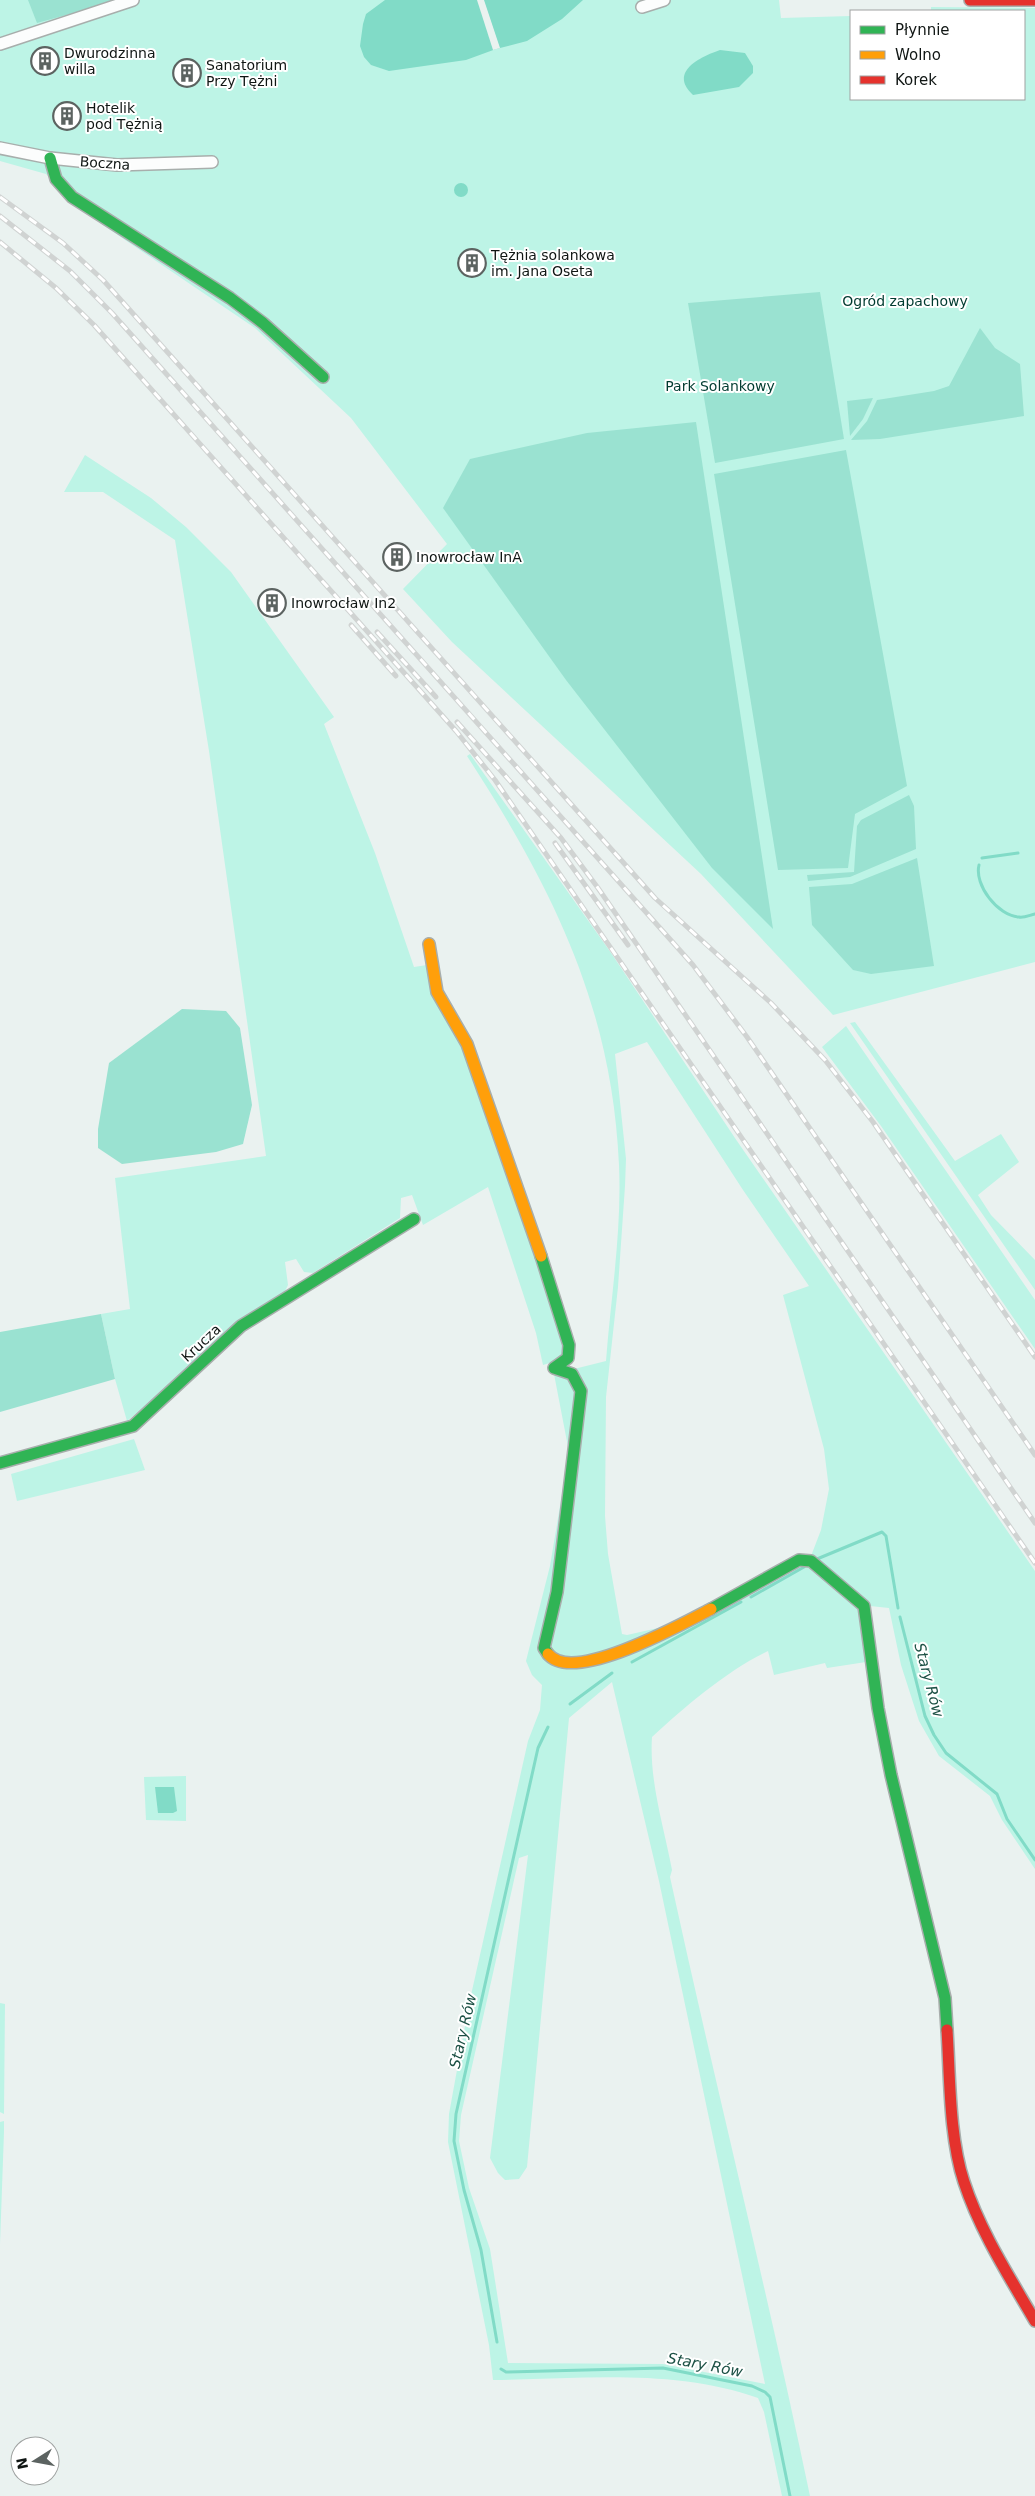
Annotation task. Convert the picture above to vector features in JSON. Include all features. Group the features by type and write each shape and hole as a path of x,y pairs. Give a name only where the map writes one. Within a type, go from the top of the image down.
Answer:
{"street":[{"path":"0,44 133,0"},
{"path":"642,7 664,0"},
{"path":"970,0 1035,0"},
{"name":"Boczna","path":"0,148 50,158 117,165 212,162"},
{"path":"50,158 56,179 72,197 230,298 263,323 323,377"},
{"path":"428,944 437,992 467,1044 503,1143 567,1333 569,1356 566,1363 554,1368 572,1374 581,1390 557,1592 544,1648 551,1659 562,1663 589,1660 619,1653 711,1609 799,1560 811,1560 864,1606 878,1708 891,1775 945,1998 954,2126 963,2180 979,2222 1035,2321"},
{"name":"Krucza","path":"0,1463 133,1426 241,1326 414,1219"}],"green space":[{"name":"Park Solankowy","path":"0,0 779,0 781,18 850,16 850,100 1025,100 1025,10 931,10 931,7 1035,8 1035,962 833,1015 701,874 452,642 403,589 447,544 351,418 255,328 100,223 71,201 46,174 0,161"},
{"path":"28,0 116,0 117,1 37,23"},
{"path":"820,292 844,439 715,463 688,303"},
{"path":"980,328 995,348 1020,364 1024,416 880,439 851,440 867,421 877,400 934,391 949,386"},
{"path":"873,398 863,419 850,436 847,401"},
{"path":"696,422 773,929 712,868 566,680 443,508 470,459 587,433"},
{"path":"846,450 907,786 855,814 848,868 778,870 714,474"},
{"path":"85,455 151,498 186,527 231,572 334,717 324,724 375,853 414,967 427,965 460,1039 564,1335 563,1359 543,1365 536,1333 488,1187 423,1225 412,1195 401,1198 400,1218 313,1273 304,1272 296,1259 285,1262 288,1285 285,1291 127,1421 115,1379 101,1314 130,1309 115,1178 266,1156 209,751 175,540 103,492 64,492"},
{"path":"470,754 609,950 737,1141 1035,1571 1035,1869 1002,1820 990,1796 939,1756 919,1721 901,1665 889,1608 870,1606 811,1556 821,1530 829,1489 824,1449 783,1295 809,1286 743,1190 647,1042 615,1054 626,1159 618,1287 606,1397 605,1516 608,1554 622,1634 627,1635 667,1626 792,1569 811,1566 859,1607 866,1662 827,1668 825,1663 774,1675 768,1651 722,1678 652,1737 655,1787 672,1870 670,1877 810,2496 782,2496 764,2412 758,2398 693,2382 660,2379 593,2377 493,2380 489,2345 448,2142 449,2114 469,2004 528,1741 540,1710 542,1685 532,1675 526,1661 550,1566 569,1452 554,1374 606,1361 618,1238 620,1189 614,1107 604,1052 590,1000 572,950 551,901 526,853 467,756","holes":["612,1682 659,1881 765,2384 663,2364 508,2363 490,2249 469,2188 459,2141 461,2115 519,1858 528,1855 490,2158 498,2173 505,2180 519,2179 527,2167 569,1718"]},
{"path":"909,795 914,806 916,849 850,877 808,881 807,875 854,872 857,826 861,820"},
{"path":"917,858 934,966 871,974 853,970 812,925 809,887 852,884"},
{"path":"182,1009 226,1011 240,1028 252,1105 243,1144 216,1152 122,1164 98,1148 98,1129 109,1063"},
{"path":"855,1022 955,1161 1001,1134 1019,1162 978,1195 991,1215 1035,1260 1035,1290 850,1023"},
{"path":"846,1026 1035,1300 1035,1349 881,1126 822,1047"},
{"path":"101,1314 115,1379 0,1412 0,1332"},
{"path":"134,1439 145,1470 17,1501 11,1474"},
{"path":"186,1776 186,1821 146,1820 144,1777"},
{"path":"0,2003 5,2004 4,2114 0,2112"},
{"path":"4,2121 4,2132 0,2244 0,2122"}],"shaded area":[{"path":"385,0 583,0 562,19 527,41 496,49 466,60 389,71 371,65 364,57 360,46 366,14"},
{"path":"720,50 745,53 753,66 753,73 739,87 693,95 686,87 685,72 696,61"},
{"path":"458,183 464,183 468,190 464,197 458,197 454,193 454,187"},
{"path":"155,1787 174,1787 177,1811 173,1813 158,1813"}],"pier":[{"path":"477,0 484,0 500,48 493,50"}],"waterway":[{"path":"982,858 1018,853"},
{"path":"979,865 980,881 989,898 996,905 1003,911 1019,917 1035,914"},
{"name":"Stary Rów","path":"817,1559 882,1532 886,1536 898,1608"},
{"name":"Stary Rów","path":"751,1597 804,1567"},
{"name":"Stary Rów","path":"632,1662 741,1602"},
{"name":"Stary Rów","path":"900,1617 925,1716 934,1735 946,1753 997,1794 1007,1819 1035,1860"},
{"name":"Stary Rów","path":"570,1704 612,1673"},
{"name":"Stary Rów","path":"497,2342 481,2250 464,2190 454,2141 456,2114 538,1748 548,1727"},
{"name":"Stary Rów","path":"501,2369 506,2372 663,2368 752,2386 765,2392 770,2397 790,2496"}],"railway":[{"path":"0,197 63,243 103,280 655,898 771,1003 825,1060 873,1122 1035,1357"},
{"path":"0,216 70,271 112,313 693,965 747,1037 1035,1455"},
{"path":"0,242 56,288 94,325 456,731 495,780 1035,1563"},
{"path":"351,625 396,676"},
{"path":"377,632 436,697"},
{"path":"457,722 561,838 598,888 1035,1523"},
{"path":"555,843 628,945"}],"traffic: fast":[{"path":"50,158 56,179 72,197 230,298 263,323 323,377"},
{"path":"0,1463 133,1426 241,1326 414,1219"},
{"path":"541,1256 569,1345 568,1358 554,1368 572,1374 581,1391 557,1592 544,1648 548,1654"},
{"path":"711,1609 799,1560 811,1561 864,1606 878,1708 891,1775 945,1998 947,2030"}],"traffic: slow":[{"path":"429,944 437,992 467,1044 541,1256"},
{"path":"548,1654 561,1662 580,1662 603,1657 653,1638 711,1609"}],"traffic: jam":[{"path":"970,0 1035,0"},
{"path":"947,2030 955,2146 964,2182 987,2236 1035,2321"}],"place":[{"name":"Dwurodzinna willa","path":"45,61"},
{"name":"Sanatorium Przy Tężni","path":"187,73"},
{"name":"Hotelik pod Tężnią","path":"67,116"},
{"name":"Tężnia solankowa im. Jana Oseta","path":"472,263"},
{"name":"Inowrocław InA","path":"397,557"},
{"name":"Inowrocław In2","path":"272,603"}],"park label":[{"name":"Ogród zapachowy","path":"905,301"}]}
